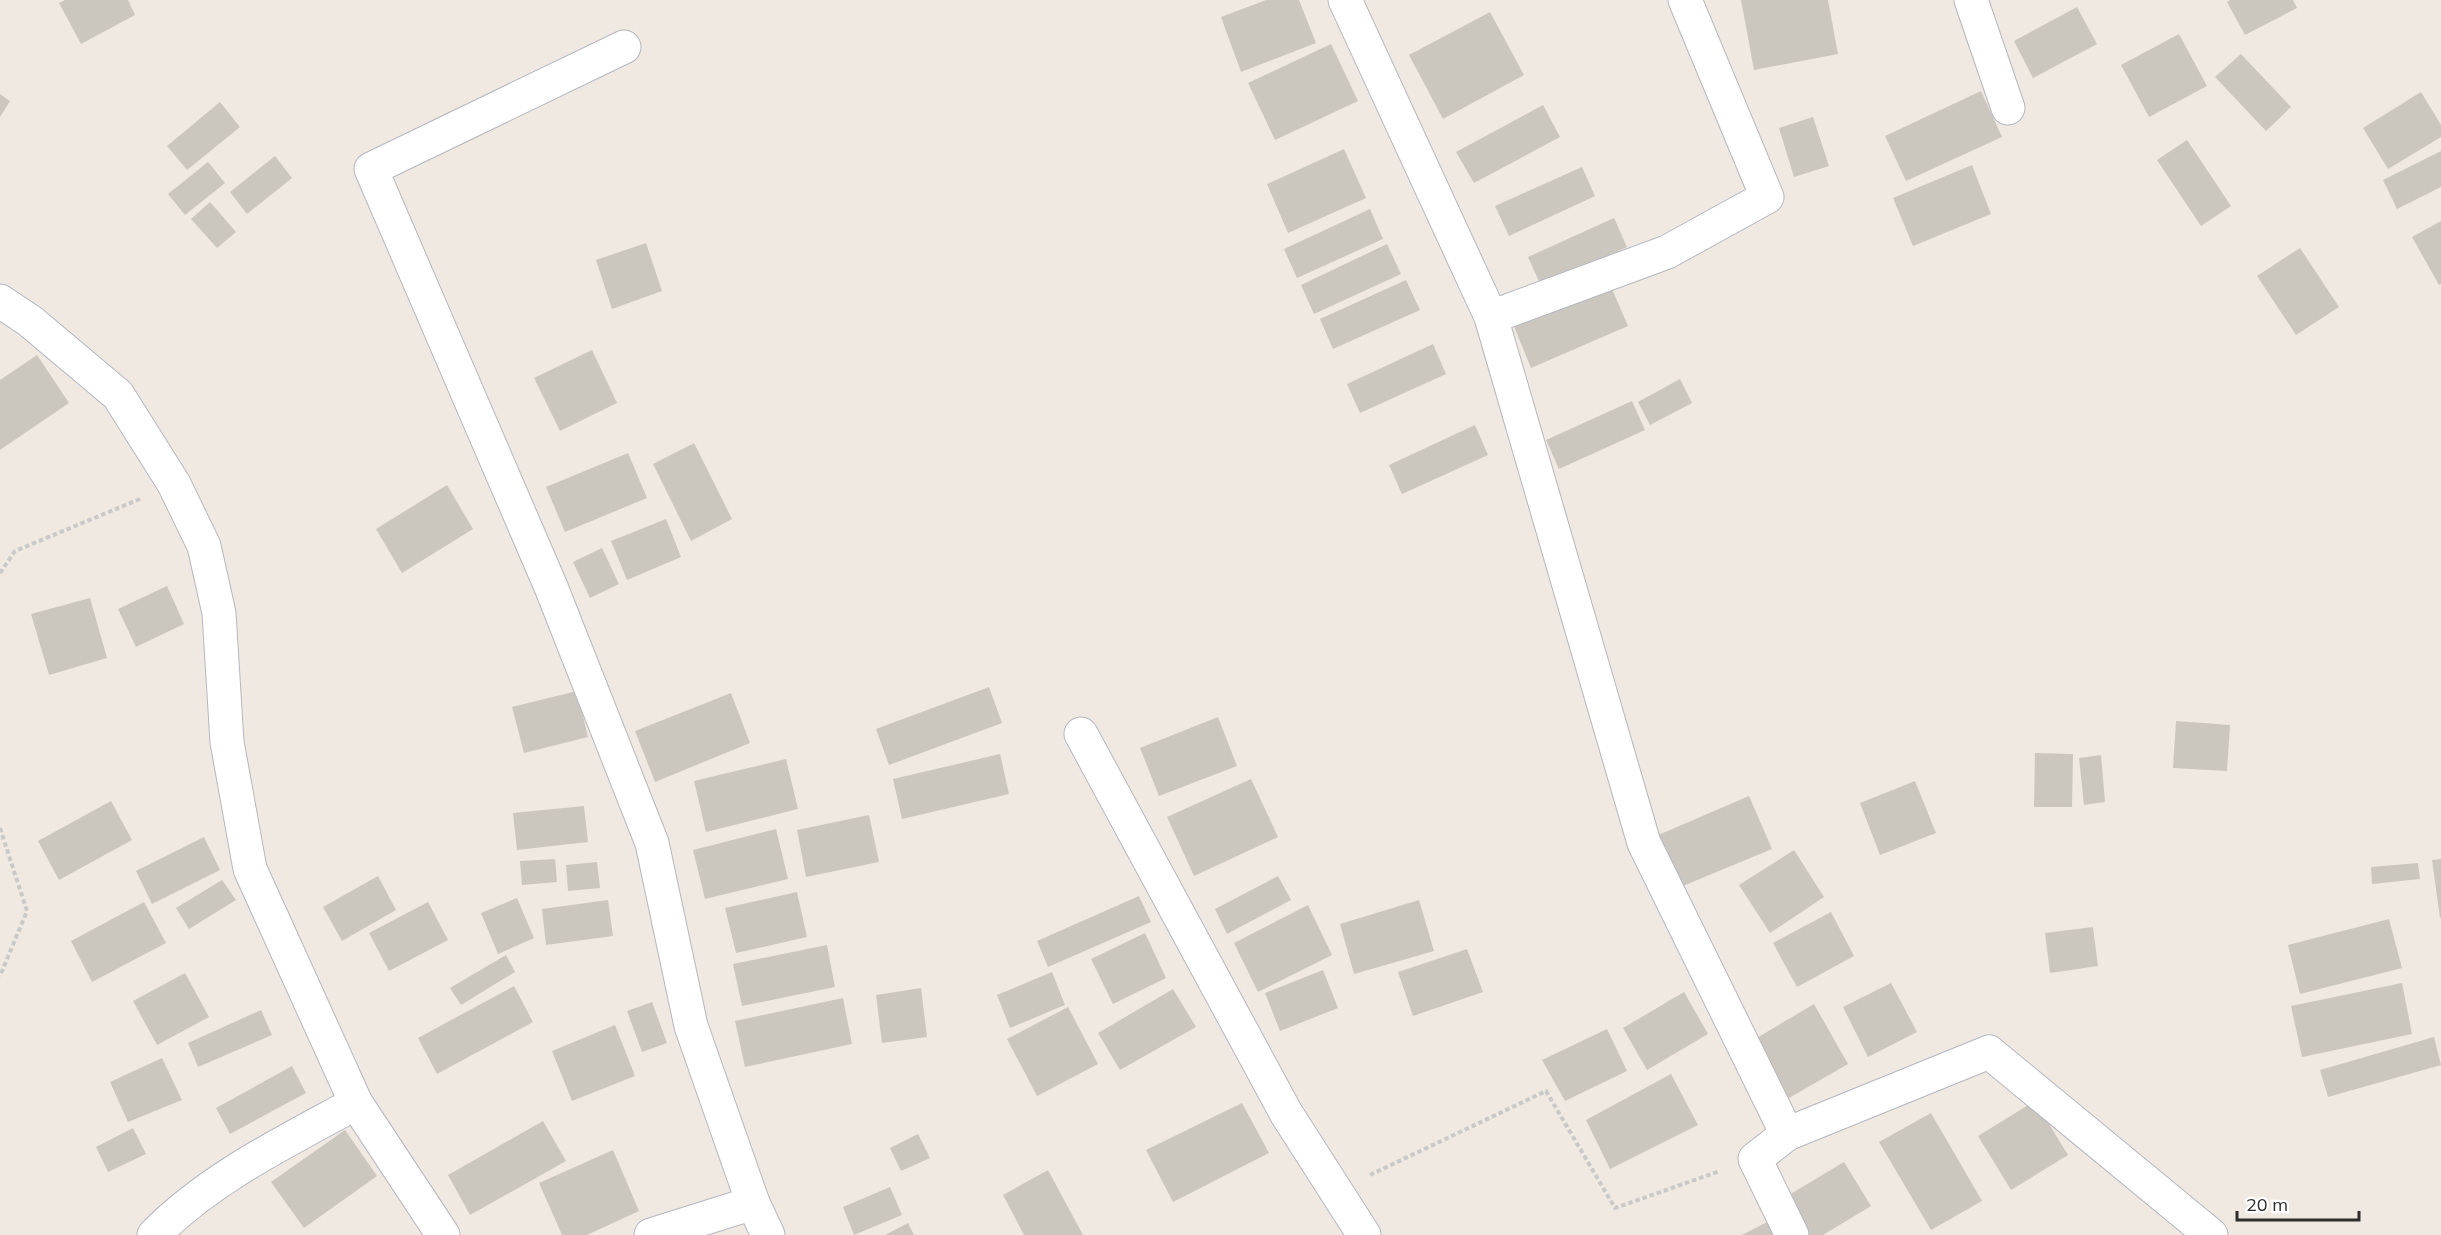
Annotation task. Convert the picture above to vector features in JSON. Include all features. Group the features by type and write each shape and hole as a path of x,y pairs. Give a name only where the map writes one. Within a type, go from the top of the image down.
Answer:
{"street":[{"path":"1345,0 1491,317 1644,843 1787,1134"},
{"path":"1491,317 1667,252 1767,197 1685,0"},
{"path":"1971,0 2008,108"},
{"path":"624,47 371,169 551,587 652,843 691,1026 753,1203 768,1235"},
{"path":"0,301 30,321 118,395 174,484 204,546 219,613 227,742 250,869 356,1103 443,1235"},
{"path":"1081,734 1286,1113 1364,1235"},
{"path":"1792,1235 1755,1159 1787,1134 1989,1052 2211,1235"},
{"path":"154,1235 182,1207 260,1156 356,1103"},
{"path":"651,1235 753,1203"}],"path":[{"path":"0,573 15,551 174,484"},
{"path":"0,828 27,911 0,976"},
{"path":"1337,1191 1546,1091 1615,1208 1755,1159"}],"building":[{"path":"65,0 128,0 135,15 81,44 59,3"},
{"path":"1266,0 1299,0 1316,43 1241,72 1221,17"},
{"path":"1741,0 1828,0 1838,54 1754,70"},
{"path":"2230,0 2293,0 2297,8 2245,35 2227,2"},
{"path":"2077,7 2097,44 2033,78 2014,41"},
{"path":"1490,12 1524,75 1443,119 1409,55"},
{"path":"2179,34 2207,86 2149,117 2121,65"},
{"path":"1331,44 1358,101 1275,140 1248,83"},
{"path":"2241,54 2291,107 2266,131 2215,77"},
{"path":"1981,91 2002,137 1906,181 1885,136"},
{"path":"2421,92 2441,125 2441,137 2388,169 2363,128"},
{"path":"0,94 10,101 0,117"},
{"path":"220,102 240,127 187,170 167,146"},
{"path":"1543,105 1560,137 1474,183 1456,152"},
{"path":"1813,117 1829,166 1794,177 1779,128"},
{"path":"2187,140 2231,206 2201,226 2157,160"},
{"path":"1344,149 1366,198 1288,233 1267,184"},
{"path":"2441,151 2441,187 2397,209 2383,180"},
{"path":"275,156 292,178 247,214 230,192"},
{"path":"208,162 225,183 185,215 168,194"},
{"path":"1972,165 1991,214 1913,246 1893,198"},
{"path":"1582,167 1595,196 1509,236 1495,206"},
{"path":"210,202 236,232 217,248 191,219"},
{"path":"1370,209 1383,239 1297,278 1284,249"},
{"path":"1614,218 1627,247 1541,286 1528,257"},
{"path":"2441,221 2441,284 2439,285 2412,237"},
{"path":"646,243 662,291 612,309 596,260"},
{"path":"1387,244 1401,274 1314,314 1301,285"},
{"path":"2300,248 2339,307 2296,335 2257,276"},
{"path":"1406,280 1420,310 1333,349 1320,319"},
{"path":"1609,282 1628,326 1531,368 1513,324"},
{"path":"1433,344 1446,374 1360,413 1347,384"},
{"path":"592,350 617,403 560,431 534,378"},
{"path":"37,355 69,403 0,450 0,380"},
{"path":"1680,379 1692,403 1650,425 1638,402"},
{"path":"1632,401 1645,430 1559,469 1546,440"},
{"path":"1475,425 1488,455 1402,494 1389,465"},
{"path":"694,443 732,519 691,541 653,464"},
{"path":"628,453 647,498 565,532 546,487"},
{"path":"447,485 473,529 402,573 376,529"},
{"path":"666,519 681,557 627,580 611,541"},
{"path":"602,548 619,584 590,598 573,562"},
{"path":"167,586 184,624 136,647 118,609"},
{"path":"90,598 107,658 49,675 31,614"},
{"path":"989,687 1002,723 889,765 876,729"},
{"path":"577,691 588,737 524,753 512,707"},
{"path":"731,693 750,743 655,782 635,731"},
{"path":"1218,717 1237,766 1159,796 1140,748"},
{"path":"2176,721 2230,725 2227,771 2173,768"},
{"path":"2035,753 2073,754 2072,807 2034,807"},
{"path":"1000,754 1009,794 902,819 893,779"},
{"path":"2101,755 2105,802 2084,805 2079,758"},
{"path":"786,759 798,809 706,832 694,781"},
{"path":"1251,779 1278,837 1194,876 1167,817"},
{"path":"1915,781 1936,833 1880,855 1860,803"},
{"path":"1749,796 1772,849 1678,888 1656,836"},
{"path":"111,801 132,840 59,880 38,841"},
{"path":"584,806 588,842 517,850 513,813"},
{"path":"869,815 879,862 806,877 797,830"},
{"path":"776,829 788,879 705,899 693,850"},
{"path":"204,837 220,870 152,904 136,871"},
{"path":"1794,850 1824,897 1770,933 1739,885"},
{"path":"555,859 557,882 522,885 520,861"},
{"path":"2441,859 2441,918 2440,918 2432,860"},
{"path":"597,862 600,888 568,891 566,865"},
{"path":"2418,863 2420,879 2372,884 2371,867"},
{"path":"378,876 396,910 342,941 323,907"},
{"path":"1278,876 1291,900 1227,934 1215,909"},
{"path":"222,880 236,900 189,929 176,908"},
{"path":"797,892 807,937 736,953 725,908"},
{"path":"1139,896 1151,922 1048,967 1037,941"},
{"path":"517,898 534,938 498,954 481,913"},
{"path":"608,900 613,936 546,945 542,909"},
{"path":"1419,900 1434,951 1354,974 1340,924"},
{"path":"144,902 166,943 92,982 71,941"},
{"path":"428,902 448,940 389,971 369,933"},
{"path":"1308,905 1332,955 1258,992 1234,943"},
{"path":"1831,912 1854,956 1797,987 1773,943"},
{"path":"2389,919 2402,968 2300,994 2288,945"},
{"path":"2093,927 2098,966 2050,973 2045,933"},
{"path":"1145,933 1166,978 1113,1004 1091,959"},
{"path":"827,945 835,987 742,1006 733,964"},
{"path":"1467,949 1483,992 1413,1016 1398,972"},
{"path":"506,955 515,972 461,1005 450,988"},
{"path":"1323,970 1338,1008 1280,1031 1265,993"},
{"path":"1052,972 1065,1005 1010,1028 997,995"},
{"path":"185,973 209,1017 157,1045 133,1001"},
{"path":"1891,983 1917,1032 1868,1057 1843,1007"},
{"path":"2402,983 2412,1034 2302,1057 2291,1006"},
{"path":"514,986 533,1022 437,1074 418,1038"},
{"path":"921,988 927,1037 882,1043 876,995"},
{"path":"1173,989 1196,1027 1120,1070 1098,1033"},
{"path":"1684,992 1708,1034 1647,1070 1623,1028"},
{"path":"843,998 852,1044 745,1067 735,1021"},
{"path":"652,1002 667,1043 642,1052 627,1011"},
{"path":"1814,1004 1848,1064 1789,1098 1755,1039"},
{"path":"1068,1007 1098,1064 1037,1096 1007,1039"},
{"path":"261,1010 272,1035 198,1067 188,1043"},
{"path":"615,1025 635,1076 572,1101 552,1051"},
{"path":"1607,1029 1627,1071 1565,1101 1542,1060"},
{"path":"2434,1037 2441,1065 2328,1097 2320,1070"},
{"path":"162,1058 182,1100 128,1122 110,1082"},
{"path":"292,1066 306,1093 230,1134 216,1108"},
{"path":"1671,1074 1698,1125 1610,1169 1586,1120"},
{"path":"2035,1101 2068,1155 2011,1190 1978,1136"},
{"path":"1242,1103 1269,1153 1173,1202 1146,1150"},
{"path":"1931,1113 1982,1201 1931,1230 1879,1142"},
{"path":"543,1121 566,1161 470,1215 448,1175"},
{"path":"133,1128 146,1154 108,1172 96,1147"},
{"path":"345,1130 377,1176 304,1228 271,1182"},
{"path":"918,1134 930,1158 901,1171 890,1148"},
{"path":"613,1150 639,1211 587,1235 562,1235 539,1183"},
{"path":"1844,1162 1871,1206 1823,1235 1806,1235 1784,1198"},
{"path":"1048,1170 1083,1235 1024,1235 1003,1195"},
{"path":"890,1187 902,1215 854,1235 843,1207"},
{"path":"1777,1217 1786,1235 1742,1235"},
{"path":"908,1223 914,1235 885,1235"}]}
